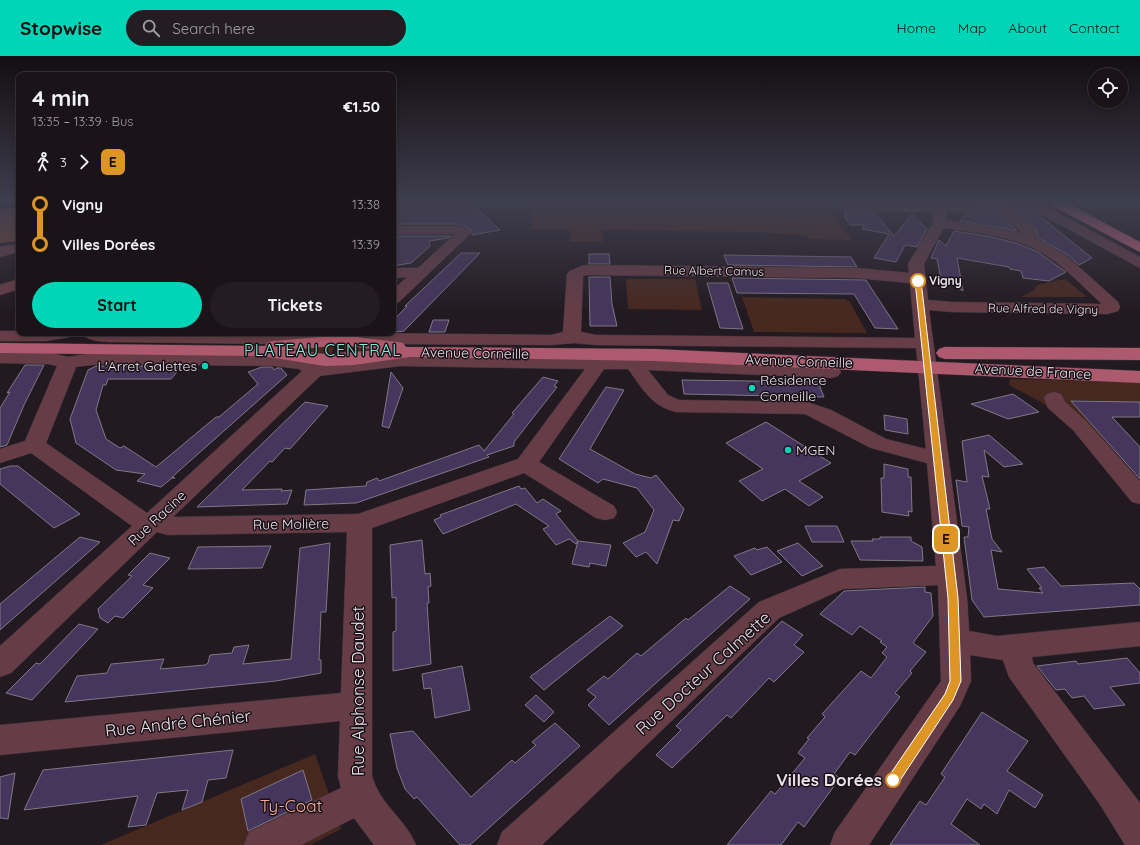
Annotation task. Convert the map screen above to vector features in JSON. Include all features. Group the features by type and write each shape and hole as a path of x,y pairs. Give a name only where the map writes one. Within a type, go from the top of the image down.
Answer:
{"highway":[{"path":"1123,239 1140,248"}],"main road":[{"name":"Avenue Corneille","path":"0,343 262,347 342,340 409,348 925,354"},
{"name":"Avenue Corneille","path":"0,348 262,351 325,360 354,360 404,353 426,352 654,355 925,354"},
{"path":"925,354 1140,354"},
{"name":"Avenue de France","path":"925,354 1140,377"}],"street":[{"path":"396,296 458,239"},
{"path":"848,845 949,696 956,681 955,641 950,575 916,262 926,239"},
{"name":"Rue Alfred de Vigny","path":"920,304 960,308 1107,309 1112,307 1110,302 1056,255 1022,239"},
{"path":"1083,239 1127,271"},
{"path":"1098,239 1140,263"},
{"name":"Rue Albert Camus","path":"572,338 575,274 584,270 857,273 918,279"},
{"path":"0,276 16,271"},
{"path":"396,273 422,272"},
{"path":"0,280 16,276"},
{"path":"0,285 16,281"},
{"path":"0,290 16,285"},
{"path":"0,336 46,336"},
{"path":"100,336 276,339 300,336"},
{"path":"383,336 395,339 550,340 558,338 572,338 925,354"},
{"path":"0,357 48,358 68,363 100,358 275,360 304,364 314,371"},
{"name":"Avenue Corneille","path":"314,371 400,360 599,363 831,372"},
{"path":"0,456 34,445 68,363"},
{"path":"599,363 526,464 605,512"},
{"path":"634,364 661,399 676,406 807,408 824,414 870,440 885,446 937,458"},
{"name":"Rue Racine","path":"0,664 314,371"},
{"path":"1054,398 1055,404 1080,426 1140,496"},
{"name":"Rue Molière","path":"34,445 137,518 168,526 360,523 526,464"},
{"name":"Rue Alphonse Daudet","path":"360,523 355,776 360,797 372,815 398,845"},
{"name":"Rue Docteur Calmette","path":"515,845 769,610 840,579 950,575"},
{"path":"955,641 997,648 1140,634"},
{"path":"1014,647 1020,668 1140,835"},
{"name":"Rue André Chénier","path":"0,740 357,705"},
{"path":"262,845 360,797"}],"green space":[{"path":"570,239 603,239 603,242 570,242"},
{"path":"809,239 850,239 851,240"},
{"path":"626,279 695,279 702,310 628,309"},
{"path":"1065,279 1087,297 1021,297 1034,290 1037,285"},
{"path":"742,297 845,299 850,302 867,333 754,332"},
{"path":"337,343 330,355 293,349"},
{"path":"344,343 380,348 380,351 338,356"},
{"path":"1010,379 1140,382 1140,402 1074,400 1072,402 1140,481 1140,505 1062,416 1009,385"},
{"name":"Ty-Coat","path":"315,754 341,829 310,845 101,845"}],"shaded area":[{"path":"0,239 16,239 16,241 0,243"}],"building":[{"path":"396,239 443,239 429,241 430,246 411,263 396,266"},
{"path":"886,239 922,239 917,247 905,245 896,262 874,258"},
{"path":"950,239 999,239 1016,243 1038,252 1066,272 1049,281 1023,278 1021,271 1010,269 1009,267 957,258 963,291 948,281 941,280 937,259 931,258 939,240 946,246"},
{"path":"1039,239 1068,239 1092,258 1079,265 1068,255"},
{"path":"461,253 480,253 404,331 397,332 396,318 407,306 405,306"},
{"path":"589,254 609,254 610,264 589,264"},
{"path":"724,255 851,257 857,267 728,265"},
{"path":"589,277 610,277 612,304 617,326 590,326"},
{"path":"732,278 866,280 898,329 875,328 854,294 737,293"},
{"path":"707,283 728,283 743,329 720,328"},
{"path":"433,320 449,320 445,332 429,332"},
{"path":"25,365 44,365 24,405 7,445 0,447 0,408 10,392 7,393"},
{"path":"96,366 182,366 171,379 108,379 106,385 103,385 96,410 106,439 120,448 124,446 156,467 258,384 248,372 262,367 272,367 274,370 281,368 287,375 172,477 175,478 172,478 161,487 137,481 145,474 116,470 76,443 70,419 88,370"},
{"path":"391,372 403,388 389,428 382,426"},
{"path":"543,377 558,381 554,386 557,387 514,442 514,446 487,455 489,457 356,503 304,505 306,490 366,486 367,482 377,478 379,481 479,445 484,451 514,414 512,413"},
{"name":"Résidence Corneille","path":"682,380 818,382 824,397 684,394"},
{"path":"606,387 624,390 590,449 635,474 651,478 656,475 684,509 679,521 673,520 657,564 646,552 636,557 623,543 645,532 654,510 637,488 603,479 598,483 559,459"},
{"path":"1013,394 1039,412 1008,419 971,404"},
{"path":"1071,401 1140,402 1140,417 1112,417 1140,447 1140,479"},
{"path":"305,402 328,406 290,449 285,448 242,490 292,490 287,504 197,507"},
{"path":"884,415 907,419 908,434 885,430"},
{"path":"766,422 831,463 799,481 823,497 809,506 785,489 762,501 739,481 763,469 726,443"},
{"path":"989,435 1023,464 1004,467 984,450 989,477 982,476 990,509 986,509 992,539 1002,552 991,550 998,589 1043,593 1039,588 1042,588 1027,569 1044,567 1061,586 1134,583 1140,589 1140,605 984,617 972,600 964,537 968,537 969,527 962,526 956,480 967,482 962,441"},
{"path":"884,464 908,469 908,477 911,477 912,512 908,511 909,516 882,512 881,478 884,478"},
{"path":"10,466 18,466 80,514 54,528 0,484 0,469"},
{"path":"519,486 521,489 525,488 537,503 543,499 561,511 556,514 578,541 576,544 569,539 556,545 543,529 549,526 516,504 443,534 434,520 441,517 440,515"},
{"path":"805,526 837,526 844,542 812,542"},
{"path":"80,537 100,542 0,630 0,604"},
{"path":"880,537 911,537 911,541 922,547 923,561 860,560 851,541 873,541 872,539 880,539"},
{"path":"422,540 425,574 430,573 431,586 428,587 429,603 427,603 431,664 393,671 393,632 396,631 396,597 392,598 390,545"},
{"path":"578,541 611,545 606,566 590,563 589,567 572,564"},
{"path":"330,543 326,612 321,612 319,660 321,660 321,673 276,681 65,702 77,676 107,673 111,664 164,659 160,669 205,665 208,663 210,655 232,653 234,647 249,645 243,664 291,659 300,548"},
{"path":"798,543 823,566 802,576 777,551"},
{"path":"271,546 262,568 188,569 198,547"},
{"path":"767,547 782,562 751,575 734,556 755,548 757,550"},
{"path":"150,553 170,558 143,585 153,588 123,618 115,616 108,623 100,618 98,609 132,576 128,575"},
{"path":"730,586 750,599 609,725 588,705 596,697 587,690 604,676 608,679 637,653 641,656 686,618 688,620"},
{"path":"925,587 925,592 931,593 933,616 913,643 926,652 910,671 912,673 895,693 900,697 855,755 850,752 834,774 840,778 804,827 798,822 781,845 727,845 771,791 775,794 805,758 798,753 809,739 807,738 825,717 822,714 861,671 871,678 887,657 882,653 887,647 880,642 882,641 860,626 852,635 820,614 844,591"},
{"path":"610,616 623,626 544,690 530,677"},
{"path":"782,621 803,635 794,645 804,652 774,682 769,678 731,718 727,715 672,768 656,755 681,730 676,726"},
{"path":"79,624 98,629 32,700 6,693 36,663 40,664"},
{"path":"1127,658 1140,673 1140,683 1110,687 1125,705 1094,709 1084,696 1072,698 1065,689 1056,690 1037,666 1076,661 1078,664"},
{"path":"462,666 470,710 435,718 431,688 424,689 422,674"},
{"path":"536,695 554,712 544,722 525,705"},
{"path":"982,712 1028,741 1007,771 1043,795 1035,808 1009,790 997,814 984,804 981,809 967,799 951,824 980,845 890,845 920,801 926,805 945,777 941,774"},
{"path":"555,723 580,746 470,845 460,845 417,797 414,799 405,789 397,768 390,734 413,731 471,797 512,760 515,763 536,745 532,742"},
{"path":"233,750 226,778 208,780 202,802 182,810 188,790 157,793 146,825 128,827 138,796 24,810 43,770"},
{"path":"303,770 312,800 248,831 241,799"},
{"path":"15,773 8,819 0,818 0,777"}],"bus line":[{"name":"E","path":"893,780 949,696 956,681 953,598 918,281"}],"place":[{"name":"Vigny","path":"918,281"},
{"name":"L'Arret Galettes","path":"205,366"},
{"name":"Résidence Corneille","path":"752,388"},
{"name":"MGEN","path":"788,450"},
{"name":"Villes Dorées","path":"893,780"}],"district":[{"name":"PLATEAU CENTRAL","path":"323,350"}]}
